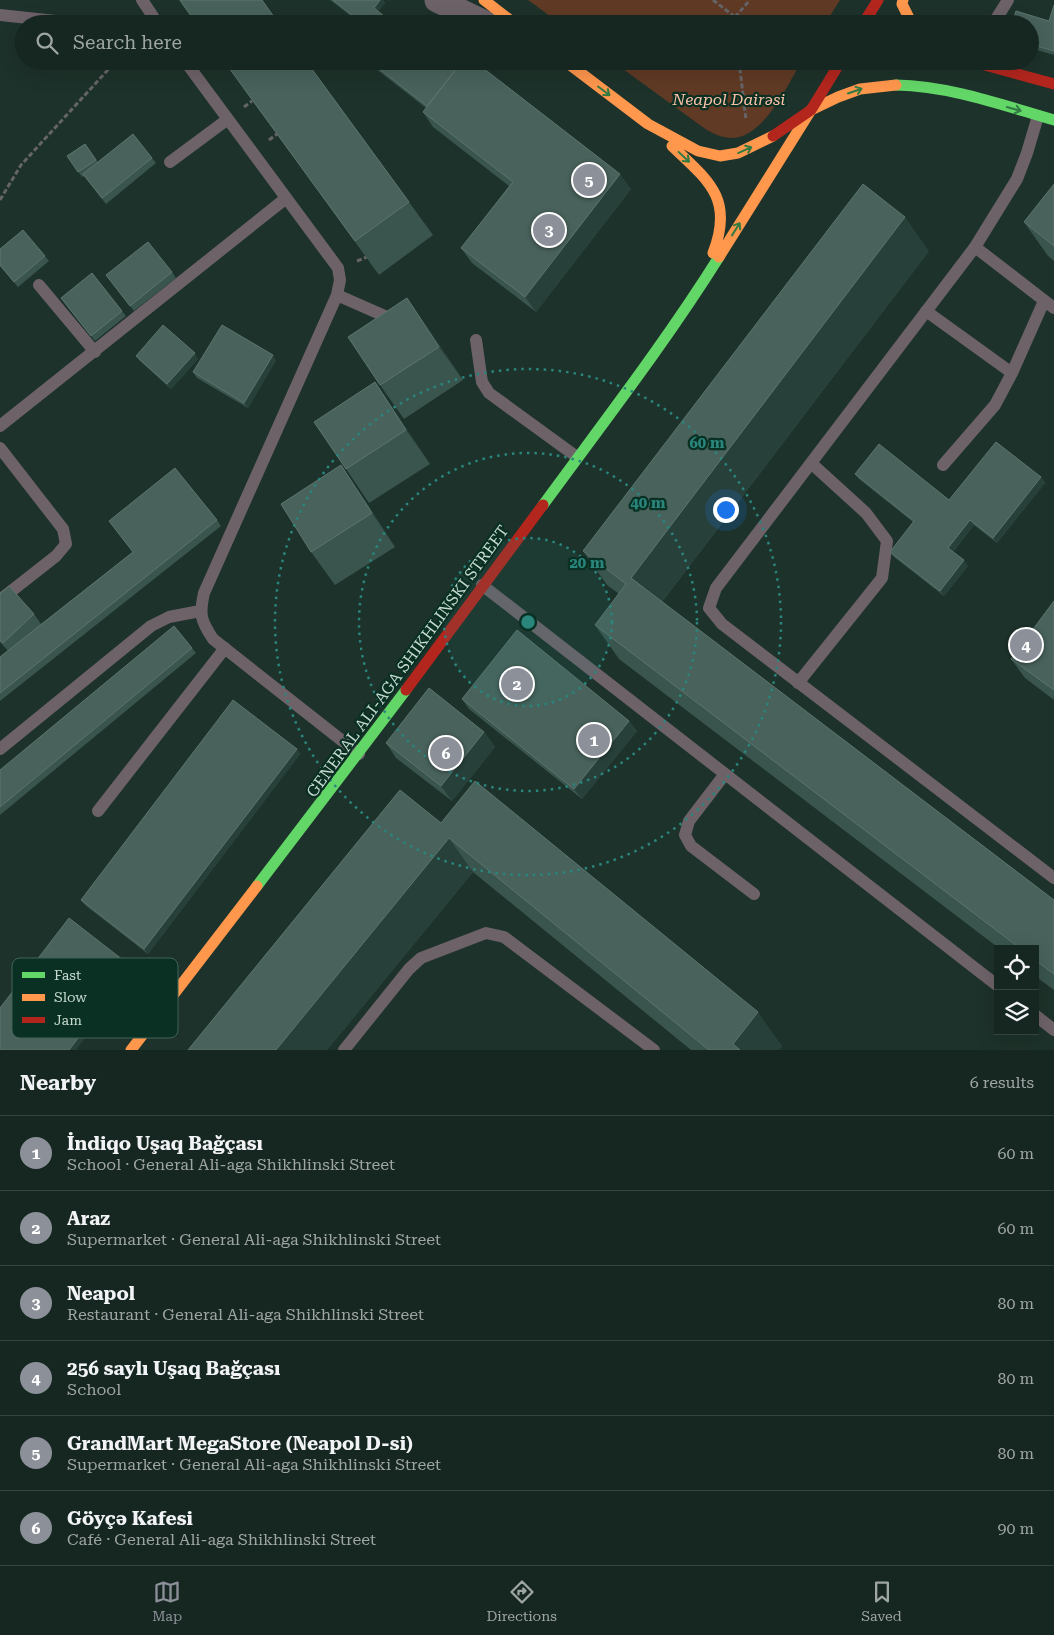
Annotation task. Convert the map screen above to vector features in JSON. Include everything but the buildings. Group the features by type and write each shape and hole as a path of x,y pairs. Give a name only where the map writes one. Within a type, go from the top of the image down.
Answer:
{"main road":[{"path":"484,0 503,15"},
{"path":"869,15 878,0"},
{"path":"902,0 908,15"},
{"path":"577,70 648,124 708,182 721,208 720,237 701,285"},
{"path":"701,285 835,70"},
{"path":"1003,70 1054,84"},
{"path":"648,124 698,151 720,156 738,153 767,140 811,110 838,96 868,86 895,85 925,87 964,95 1054,120"},
{"name":"GENERAL ALI-AGA SHIKHLINSKI STREET","path":"178,989 359,754 701,285"},
{"name":"GENERAL ALI-AGA SHIKHLINSKI STREET","path":"131,1050 140,1038"}],"street":[{"path":"438,0 469,15"}],"lane":[{"path":"142,0 152,15"},
{"path":"999,15 1008,0"},
{"path":"0,15 15,16"},
{"path":"192,70 285,199 295,209 338,268 340,280 337,295 204,593 200,611 206,628 213,639 359,754"},
{"path":"1038,116 1017,179 975,247 716,588 709,608 722,624 1054,878"},
{"path":"170,162 228,119"},
{"path":"0,426 285,199"},
{"path":"943,465 995,405 1049,304 975,247"},
{"path":"39,285 95,352"},
{"path":"337,295 407,325"},
{"path":"926,311 1012,373"},
{"path":"476,340 482,382 490,393 577,457"},
{"path":"0,448 64,529 66,544 56,556 0,600"},
{"path":"798,683 882,578 887,541 866,513 811,463"},
{"path":"482,585 994,983"},
{"path":"0,749 151,626 169,617 200,611"},
{"path":"98,811 225,648"},
{"path":"725,774 689,821 685,835 691,846 754,894"},
{"path":"344,1050 409,969 421,958 486,933 504,937 654,1050"},
{"path":"1039,1018 1054,1030"}],"path":[{"path":"713,0 732,15"},
{"path":"737,15 750,0"},
{"path":"0,200 21,165 108,70"},
{"path":"741,70 746,125"}],"green space":[{"path":"528,0 840,0 831,15 549,15"},
{"name":"Neapol Dairəsi","path":"624,70 797,70 774,108 755,129 733,138 714,134"}],"traffic: fast":[{"path":"896,85 916,86 956,93 1054,120"},
{"path":"543,505 655,352 719,257"},
{"path":"257,886 406,690"}],"traffic: slow":[{"path":"484,0 503,15"},
{"path":"903,0 902,4 908,15"},
{"path":"577,70 648,124 698,151 720,156 738,153 773,136"},
{"path":"719,257 811,110 860,89 896,85"},
{"path":"672,146 707,181 719,205 721,218 719,234 713,253"},
{"path":"178,989 257,886"},
{"path":"131,1050 140,1038"}],"traffic: jam":[{"path":"869,15 878,0"},
{"path":"773,136 811,110 835,70"},
{"path":"1003,70 1054,84"},
{"path":"406,690 543,505"}],"place":[{"name":"GrandMart MegaStore (Neapol D-si)","path":"589,180"},
{"name":"Neapol","path":"549,230"},
{"name":"256 saylı Uşaq Bağçası","path":"1026,645"},
{"name":"Araz","path":"517,684"},
{"name":"İndiqo Uşaq Bağçası","path":"594,740"},
{"name":"Göyçə Kafesi","path":"446,753"}]}
